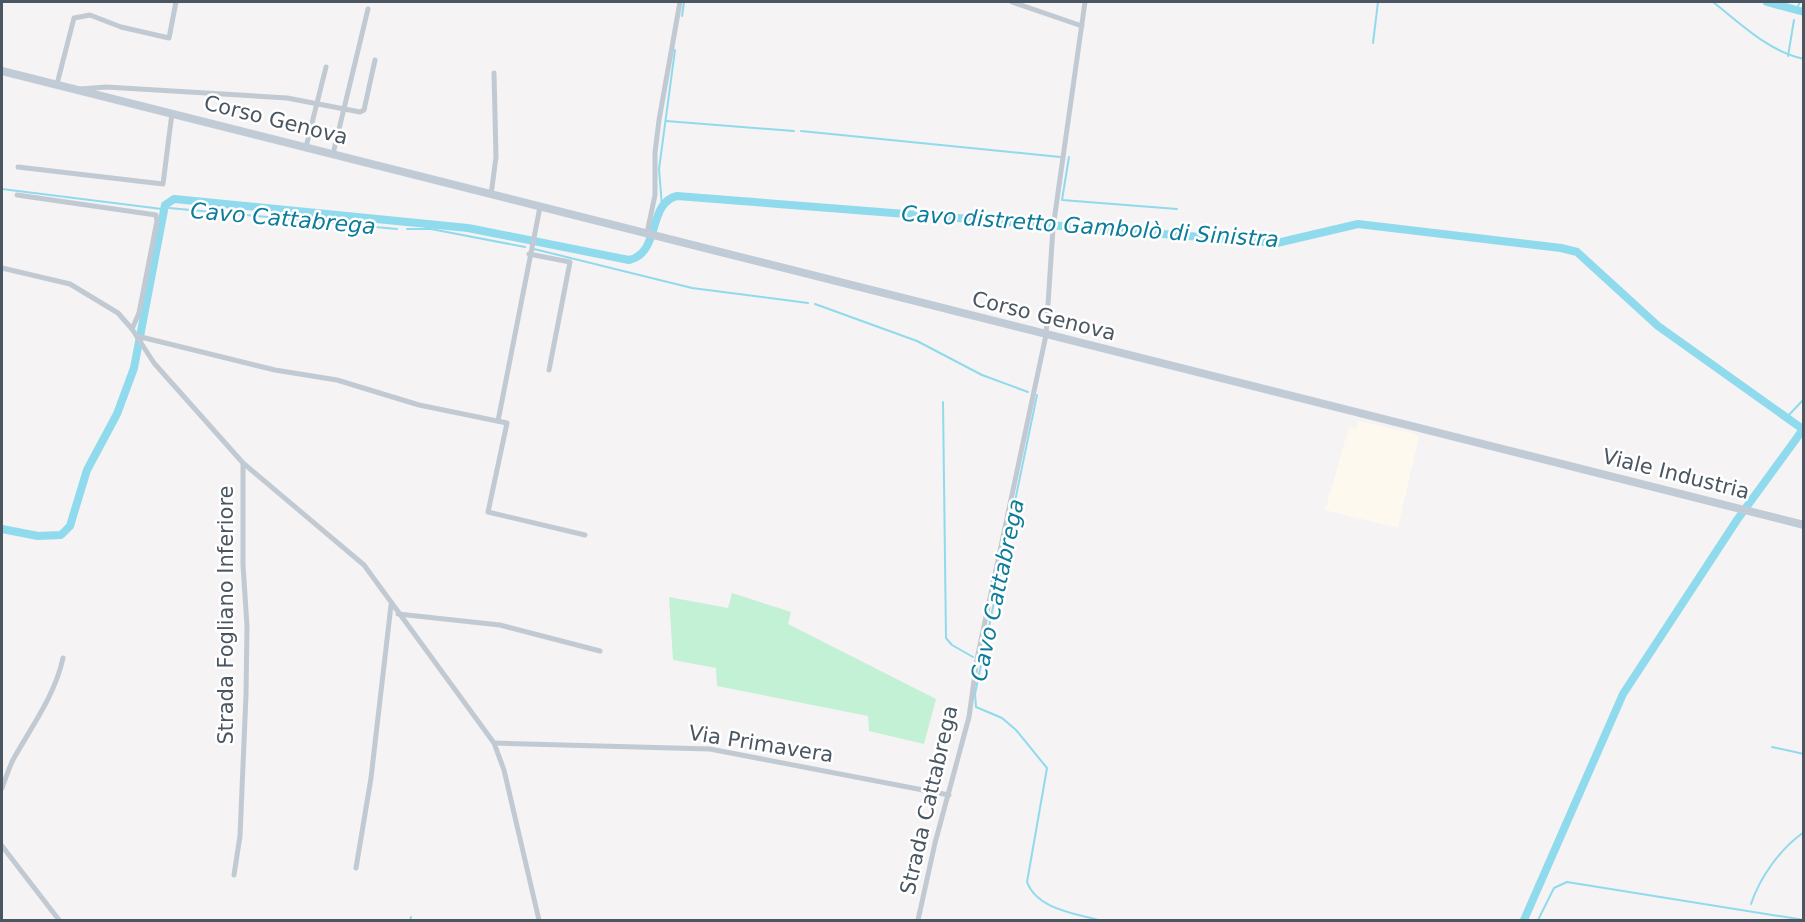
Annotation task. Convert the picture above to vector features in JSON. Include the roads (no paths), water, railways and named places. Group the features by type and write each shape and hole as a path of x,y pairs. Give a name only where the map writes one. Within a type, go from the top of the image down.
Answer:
{"main road":[{"name":"Corso Genova","path":"2,70 1539,458"},
{"name":"Viale Industria","path":"1539,458 1803,525"}],"street":[{"path":"57,84 74,18 90,15 121,27 169,38 176,2"},
{"path":"647,233 655,195 655,153 659,120 680,2"},
{"path":"1012,2 1082,26"},
{"name":"Strada Cattabrega","path":"918,921 935,843 969,717 977,659 1046,335 1053,228 1084,2"},
{"path":"333,154 368,9"},
{"path":"77,90 106,87 287,98 344,109 364,110 375,60"},
{"path":"306,147 326,68"},
{"path":"491,195 496,157 494,73"},
{"path":"18,167 162,184 172,113"},
{"path":"16,195 156,215 157,221 139,313 132,329"},
{"path":"498,421 540,207"},
{"path":"529,254 570,262 549,370"},
{"name":"Strada Fogliano Inferiore","path":"2,268 70,284 118,313 140,339 154,363 243,463 364,565 494,743 504,770 538,921"},
{"path":"140,339 275,370 338,380 418,405 507,423 488,512 585,535"},
{"name":"Strada Fogliano Inferiore","path":"234,875 240,836 246,684 243,463"},
{"path":"356,868 371,778 391,604"},
{"path":"398,614 500,626 600,651"},
{"path":"2,788 12,761 48,700 60,673 63,658"},
{"name":"Via Primavera","path":"494,743 710,749 949,795"},
{"path":"2,846 59,921"}],"waterway":[{"name":"Cavo distretto Gambolò di Sinistra","path":"682,16 684,2"},
{"path":"1373,43 1378,2"},
{"name":"Cavo distretto Gambolò di Sinistra","path":"1713,2 1767,43 1804,59"},
{"path":"1767,2 1804,12"},
{"path":"1798,6 1800,2"},
{"path":"1788,56 1794,20"},
{"name":"Cavo distretto Gambolò di Sinistra","path":"662,206 659,169 675,50"},
{"name":"Cavo distretto Gambolò di Sinistra","path":"666,121 794,131"},
{"path":"801,131 1060,157"},
{"path":"1069,157 1062,200 1177,209"},
{"name":"Cavo Cattabrega","path":"2,189 162,209"},
{"name":"Cavo distretto Gambolò di Sinistra","path":"2,529 38,536 61,535 70,526 87,470 117,414 134,368 165,205 174,199 468,228 629,260 639,256 646,248 661,208 668,200 677,196 1277,243 1358,224 1561,248 1577,252 1658,326 1804,430"},
{"name":"Cavo Cattabrega","path":"169,208 397,229"},
{"name":"Cavo Cattabrega","path":"407,229 431,229 525,247"},
{"name":"Cavo Cattabrega","path":"534,249 692,288 808,303"},
{"name":"Cavo Cattabrega","path":"815,304 917,341 982,375 1028,392"},
{"name":"Cavo Cattabrega","path":"1037,395 975,694 976,707 1002,718 1016,730 1047,768 1027,882 1032,891 1039,898 1057,908 1098,920"},
{"name":"Cavo distretto Gambolò di Sinistra","path":"1786,418 1804,399"},
{"path":"943,402 946,638 952,645 973,657"},
{"path":"1524,920 1623,694 1737,520 1804,428"},
{"name":"Cavo distretto Gambolò di Sinistra","path":"1772,747 1804,754"},
{"path":"1751,904 1772,864 1804,832"},
{"name":"Cavo Cattabrega","path":"1538,920 1554,888 1567,882 1804,920"}]}
